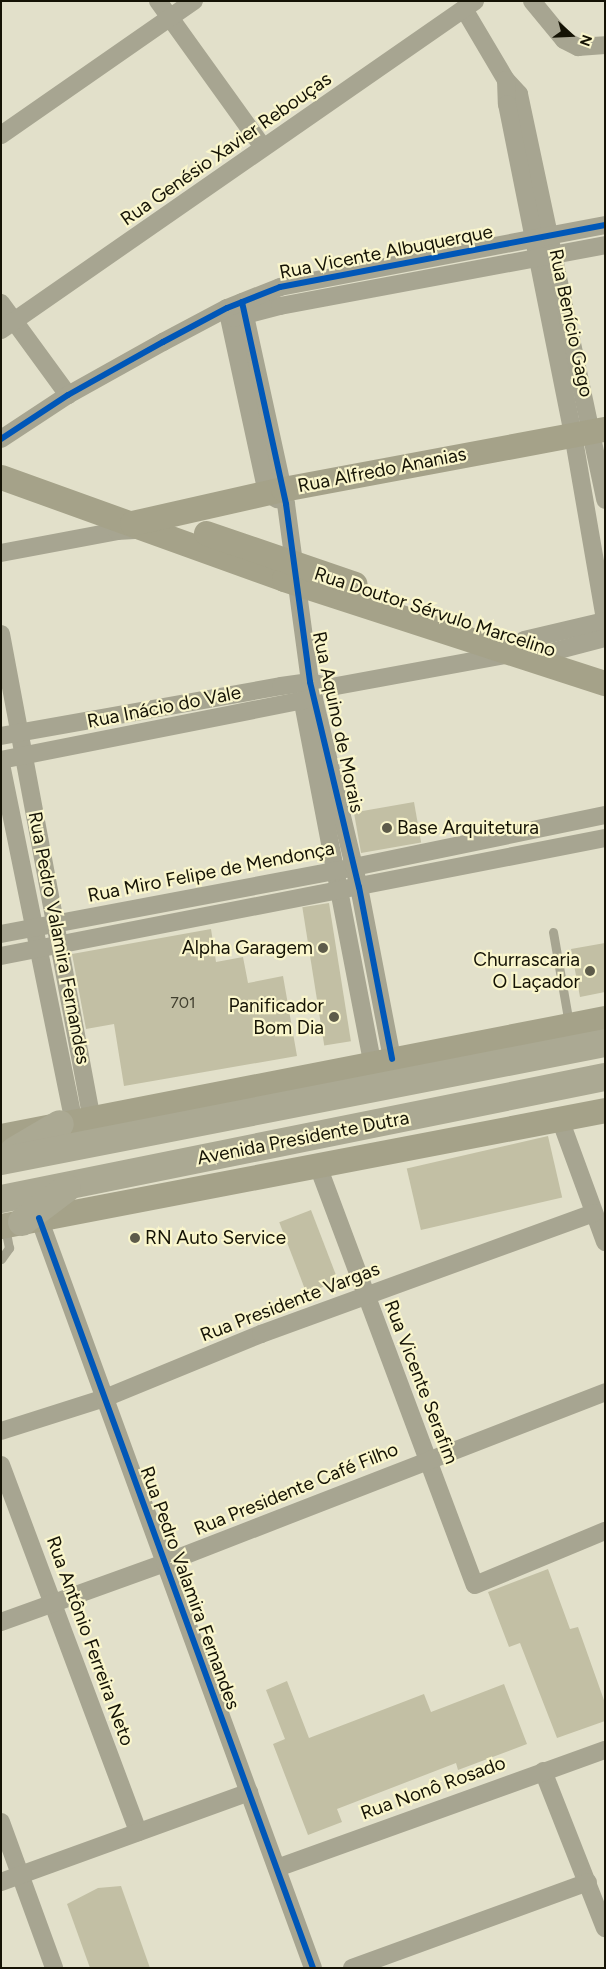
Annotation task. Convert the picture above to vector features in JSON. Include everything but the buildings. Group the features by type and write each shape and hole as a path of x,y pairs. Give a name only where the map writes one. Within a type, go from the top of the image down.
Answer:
{"main road":[{"name":"Rua Alfredo Ananias","path":"148,525 279,495 591,439"},
{"name":"Rua Doutor Sérvulo Marcelino","path":"1,460 148,525 291,574"},
{"name":"Rua Doutor Sérvulo Marcelino","path":"1,477 291,574 520,647 605,684"},
{"name":"Rua Doutor Sérvulo Marcelino","path":"520,647 555,651 605,666"},
{"path":"1,1136 605,1018"},
{"name":"Avenida Presidente Dutra","path":"1,1160 605,1044"},
{"name":"Avenida Presidente Dutra","path":"1,1199 605,1077"},
{"name":"Avenida Presidente Dutra","path":"17,1223 605,1110"},
{"path":"1,1160 75,1121"},
{"path":"17,1223 72,1184"}],"street":[{"path":"158,1 263,148"},
{"path":"1,135 194,1"},
{"path":"532,1 556,34 578,47 605,45"},
{"name":"Rua Benício Gago","path":"470,5 506,80 506,104 551,236 605,500"},
{"name":"Rua Genésio Xavier Rebouças","path":"8,326 470,5"},
{"name":"Rua Benício Gago","path":"524,156 535,258 591,439 605,620"},
{"name":"Rua Vicente Albuquerque","path":"1,440 68,395 202,324 236,311 280,288 605,226"},
{"name":"Rua Vicente Albuquerque","path":"236,311 350,293 605,245"},
{"path":"348,275 350,293"},
{"path":"1,303 8,326 68,395"},
{"name":"Rua Aquino de Morais","path":"236,311 279,495 306,692 350,888 382,1061"},
{"path":"1,553 148,525"},
{"name":"Rua Inácio do Vale","path":"1,762 306,692 520,647 605,620"},
{"name":"Rua Pedro Valamira Fernandes","path":"1,634 26,756 60,945 75,1121"},
{"path":"555,651 605,638"},
{"name":"Rua Inácio do Vale","path":"1,736 306,692"},
{"name":"Rua Pedro Valamira Fernandes","path":"1,762 75,1121"},
{"name":"Rua Miro Felipe de Mendonça","path":"1,934 35,926 346,869 605,815"},
{"path":"546,826 550,847"},
{"path":"15,831 39,827"},
{"path":"1,956 550,847 605,838"},
{"path":"560,1119 605,1242"},
{"name":"Rua Vicente Serafim","path":"318,1166 475,1585 605,1531"},
{"name":"Rua Presidente Vargas","path":"1,1431 105,1398 261,1334 594,1213"},
{"name":"Rua Pedro Valamira Fernandes","path":"17,1223 105,1398 313,1968"},
{"name":"Rua Presidente Café Filho","path":"1,1622 165,1563 605,1392"},
{"name":"Rua Antônio Ferreira Neto","path":"1,1465 138,1832"},
{"name":"Rua Nonô Rosado","path":"277,1868 605,1750"},
{"path":"543,1771 605,1928"},
{"path":"1,1882 249,1792"},
{"path":"1,1822 54,1968"},
{"path":"352,1968 588,1882"}],"lane":[{"path":"553,932 569,1025"},
{"path":"1,1260 9,1248 17,1223"}],"cycle path":[{"path":"1,439 68,395 163,342 227,308 280,287 605,225"},
{"path":"242,302 286,504 310,682 359,887 392,1059"},
{"path":"39,1218 313,1968"}],"place":[{"name":"Base Arquitetura","path":"387,828"},
{"name":"Alpha Garagem","path":"323,948"},
{"name":"Churrascaria O Laçador","path":"590,971"},
{"name":"Panificador Bom Dia","path":"334,1017"},
{"name":"RN Auto Service","path":"135,1238"}]}
